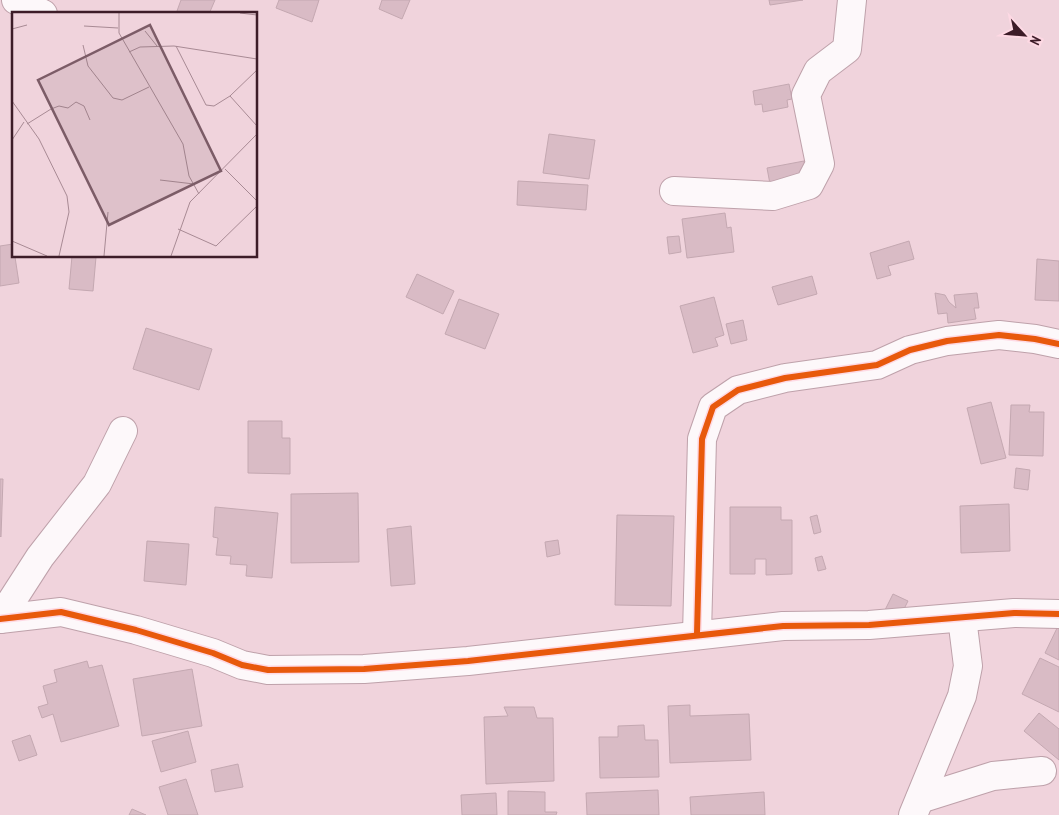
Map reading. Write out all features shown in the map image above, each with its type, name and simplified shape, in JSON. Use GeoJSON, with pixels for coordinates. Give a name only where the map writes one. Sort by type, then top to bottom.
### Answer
{"type":"FeatureCollection","features":[{"type":"Feature","properties":{"kind":"street"},"geometry":{"type":"LineString","coordinates":[[16,0],[39,12]]}},
{"type":"Feature","properties":{"kind":"street"},"geometry":{"type":"LineString","coordinates":[[674,191],[773,196],[809,185],[820,164],[806,95],[818,71],[847,49],[852,0]]}},
{"type":"Feature","properties":{"kind":"street"},"geometry":{"type":"LineString","coordinates":[[697,634],[702,439],[713,407],[738,390],[785,378],[876,366],[910,350],[947,341],[999,335],[1059,344]]}},
{"type":"Feature","properties":{"kind":"street"},"geometry":{"type":"LineString","coordinates":[[0,619],[40,557],[97,484],[123,431]]}},
{"type":"Feature","properties":{"kind":"street"},"geometry":{"type":"LineString","coordinates":[[0,619],[61,612],[136,630],[213,653],[242,664],[268,670],[364,669],[468,661],[697,634],[783,626],[869,625],[1014,613],[1059,614]]}},
{"type":"Feature","properties":{"kind":"street"},"geometry":{"type":"LineString","coordinates":[[916,807],[962,696],[968,666],[962,618]]}},
{"type":"Feature","properties":{"kind":"street"},"geometry":{"type":"LineString","coordinates":[[916,807],[993,776],[1042,771]]}},
{"type":"Feature","properties":{"kind":"building"},"geometry":{"type":"Polygon","coordinates":[[[181,0],[215,0],[210,12],[177,11],[181,0]]]}},
{"type":"Feature","properties":{"kind":"building"},"geometry":{"type":"Polygon","coordinates":[[[279,0],[319,0],[312,22],[276,8],[279,0]]]}},
{"type":"Feature","properties":{"kind":"building"},"geometry":{"type":"Polygon","coordinates":[[[382,0],[410,0],[402,19],[379,9],[382,0]]]}},
{"type":"Feature","properties":{"kind":"building"},"geometry":{"type":"Polygon","coordinates":[[[769,0],[803,0],[770,5],[769,0]]]}},
{"type":"Feature","properties":{"kind":"building"},"geometry":{"type":"Polygon","coordinates":[[[789,84],[792,99],[787,100],[788,107],[763,112],[762,104],[755,105],[753,91],[789,84]]]}},
{"type":"Feature","properties":{"kind":"building"},"geometry":{"type":"Polygon","coordinates":[[[549,134],[595,140],[589,179],[543,173],[549,134]]]}},
{"type":"Feature","properties":{"kind":"building"},"geometry":{"type":"Polygon","coordinates":[[[804,161],[807,177],[770,184],[767,168],[804,161]]]}},
{"type":"Feature","properties":{"kind":"building"},"geometry":{"type":"Polygon","coordinates":[[[518,181],[588,185],[586,210],[517,205],[518,181]]]}},
{"type":"Feature","properties":{"kind":"building"},"geometry":{"type":"Polygon","coordinates":[[[725,213],[727,228],[731,227],[734,252],[687,258],[682,219],[725,213]]]}},
{"type":"Feature","properties":{"kind":"building"},"geometry":{"type":"Polygon","coordinates":[[[679,236],[681,252],[669,254],[667,237],[679,236]]]}},
{"type":"Feature","properties":{"kind":"building"},"geometry":{"type":"Polygon","coordinates":[[[909,241],[914,259],[888,266],[891,275],[877,279],[870,253],[909,241]]]}},
{"type":"Feature","properties":{"kind":"building"},"geometry":{"type":"Polygon","coordinates":[[[12,244],[12,258],[15,258],[19,283],[0,286],[0,246],[12,244]]]}},
{"type":"Feature","properties":{"kind":"building"},"geometry":{"type":"Polygon","coordinates":[[[72,258],[96,258],[93,291],[69,289],[72,258]]]}},
{"type":"Feature","properties":{"kind":"building"},"geometry":{"type":"Polygon","coordinates":[[[1037,259],[1059,261],[1059,301],[1035,300],[1037,259]]]}},
{"type":"Feature","properties":{"kind":"building"},"geometry":{"type":"Polygon","coordinates":[[[417,274],[454,291],[443,314],[406,297],[417,274]]]}},
{"type":"Feature","properties":{"kind":"building"},"geometry":{"type":"Polygon","coordinates":[[[812,276],[817,294],[778,305],[772,287],[812,276]]]}},
{"type":"Feature","properties":{"kind":"building"},"geometry":{"type":"Polygon","coordinates":[[[935,293],[945,295],[956,308],[954,295],[977,293],[979,308],[974,308],[976,319],[948,323],[947,313],[938,314],[935,293]]]}},
{"type":"Feature","properties":{"kind":"building"},"geometry":{"type":"Polygon","coordinates":[[[714,297],[724,335],[715,338],[718,346],[693,353],[680,306],[714,297]]]}},
{"type":"Feature","properties":{"kind":"building"},"geometry":{"type":"Polygon","coordinates":[[[459,299],[499,314],[485,349],[445,334],[459,299]]]}},
{"type":"Feature","properties":{"kind":"building"},"geometry":{"type":"Polygon","coordinates":[[[743,320],[747,340],[731,344],[726,324],[743,320]]]}},
{"type":"Feature","properties":{"kind":"building"},"geometry":{"type":"Polygon","coordinates":[[[146,328],[212,349],[199,390],[133,369],[146,328]]]}},
{"type":"Feature","properties":{"kind":"building"},"geometry":{"type":"Polygon","coordinates":[[[991,402],[1006,458],[981,464],[967,408],[991,402]]]}},
{"type":"Feature","properties":{"kind":"building"},"geometry":{"type":"Polygon","coordinates":[[[1011,405],[1030,405],[1029,412],[1044,412],[1043,456],[1009,455],[1011,405]]]}},
{"type":"Feature","properties":{"kind":"building"},"geometry":{"type":"Polygon","coordinates":[[[248,421],[282,421],[282,438],[290,438],[290,474],[248,473],[248,421]]]}},
{"type":"Feature","properties":{"kind":"building"},"geometry":{"type":"Polygon","coordinates":[[[1016,468],[1030,470],[1028,490],[1014,488],[1016,468]]]}},
{"type":"Feature","properties":{"kind":"building"},"geometry":{"type":"Polygon","coordinates":[[[0,479],[3,479],[1,537],[0,536],[0,479]]]}},
{"type":"Feature","properties":{"kind":"building"},"geometry":{"type":"Polygon","coordinates":[[[358,493],[359,562],[291,563],[291,494],[358,493]]]}},
{"type":"Feature","properties":{"kind":"building"},"geometry":{"type":"Polygon","coordinates":[[[1009,504],[1010,551],[961,553],[960,506],[1009,504]]]}},
{"type":"Feature","properties":{"kind":"building"},"geometry":{"type":"Polygon","coordinates":[[[215,507],[278,513],[272,578],[246,576],[247,565],[230,564],[231,556],[216,555],[218,538],[213,537],[215,507]]]}},
{"type":"Feature","properties":{"kind":"building"},"geometry":{"type":"Polygon","coordinates":[[[730,507],[781,507],[781,520],[792,520],[792,574],[766,575],[766,559],[755,559],[755,574],[730,574],[730,507]]]}},
{"type":"Feature","properties":{"kind":"building"},"geometry":{"type":"Polygon","coordinates":[[[617,515],[674,516],[671,606],[615,605],[617,515]]]}},
{"type":"Feature","properties":{"kind":"building"},"geometry":{"type":"Polygon","coordinates":[[[817,515],[821,532],[814,534],[810,517],[817,515]]]}},
{"type":"Feature","properties":{"kind":"building"},"geometry":{"type":"Polygon","coordinates":[[[411,526],[415,584],[391,586],[387,529],[411,526]]]}},
{"type":"Feature","properties":{"kind":"building"},"geometry":{"type":"Polygon","coordinates":[[[558,540],[560,554],[547,557],[545,542],[558,540]]]}},
{"type":"Feature","properties":{"kind":"building"},"geometry":{"type":"Polygon","coordinates":[[[147,541],[189,544],[186,585],[144,581],[147,541]]]}},
{"type":"Feature","properties":{"kind":"building"},"geometry":{"type":"Polygon","coordinates":[[[822,556],[826,569],[818,571],[815,558],[822,556]]]}},
{"type":"Feature","properties":{"kind":"building"},"geometry":{"type":"Polygon","coordinates":[[[893,594],[908,601],[900,617],[885,610],[893,594]]]}},
{"type":"Feature","properties":{"kind":"building"},"geometry":{"type":"Polygon","coordinates":[[[1059,624],[1059,660],[1045,653],[1059,624]]]}},
{"type":"Feature","properties":{"kind":"building"},"geometry":{"type":"Polygon","coordinates":[[[1040,658],[1059,667],[1059,712],[1022,694],[1040,658]]]}},
{"type":"Feature","properties":{"kind":"building"},"geometry":{"type":"Polygon","coordinates":[[[87,661],[89,668],[102,665],[119,726],[61,742],[53,714],[42,718],[38,707],[48,704],[43,686],[57,682],[54,670],[87,661]]]}},
{"type":"Feature","properties":{"kind":"building"},"geometry":{"type":"Polygon","coordinates":[[[192,669],[202,726],[142,736],[133,679],[192,669]]]}},
{"type":"Feature","properties":{"kind":"building"},"geometry":{"type":"Polygon","coordinates":[[[690,705],[690,716],[749,714],[751,760],[670,763],[668,706],[690,705]]]}},
{"type":"Feature","properties":{"kind":"building"},"geometry":{"type":"Polygon","coordinates":[[[504,707],[534,707],[537,718],[553,718],[554,781],[486,784],[484,717],[508,716],[504,707]]]}},
{"type":"Feature","properties":{"kind":"building"},"geometry":{"type":"Polygon","coordinates":[[[1039,713],[1059,729],[1059,760],[1024,731],[1039,713]]]}},
{"type":"Feature","properties":{"kind":"building"},"geometry":{"type":"Polygon","coordinates":[[[644,725],[645,740],[658,740],[659,777],[600,778],[599,737],[618,737],[618,726],[644,725]]]}},
{"type":"Feature","properties":{"kind":"building"},"geometry":{"type":"Polygon","coordinates":[[[188,731],[196,762],[161,772],[152,741],[188,731]]]}},
{"type":"Feature","properties":{"kind":"building"},"geometry":{"type":"Polygon","coordinates":[[[30,735],[37,755],[19,761],[12,741],[30,735]]]}},
{"type":"Feature","properties":{"kind":"building"},"geometry":{"type":"Polygon","coordinates":[[[238,764],[243,787],[215,792],[211,770],[238,764]]]}},
{"type":"Feature","properties":{"kind":"building"},"geometry":{"type":"Polygon","coordinates":[[[186,779],[198,815],[168,815],[159,787],[186,779]]]}},
{"type":"Feature","properties":{"kind":"building"},"geometry":{"type":"Polygon","coordinates":[[[658,790],[659,815],[587,815],[586,793],[658,790]]]}},
{"type":"Feature","properties":{"kind":"building"},"geometry":{"type":"Polygon","coordinates":[[[508,791],[545,792],[545,812],[557,812],[556,815],[508,815],[508,791]]]}},
{"type":"Feature","properties":{"kind":"building"},"geometry":{"type":"Polygon","coordinates":[[[764,792],[765,815],[691,815],[690,797],[764,792]]]}},
{"type":"Feature","properties":{"kind":"building"},"geometry":{"type":"Polygon","coordinates":[[[496,793],[497,815],[462,815],[461,795],[496,793]]]}},
{"type":"Feature","properties":{"kind":"building"},"geometry":{"type":"Polygon","coordinates":[[[132,809],[146,815],[129,815],[132,809]]]}},
{"type":"Feature","properties":{"kind":"cycle path"},"geometry":{"type":"LineString","coordinates":[[697,634],[702,439],[713,407],[738,390],[785,378],[877,365],[910,350],[947,341],[999,335],[1059,344]]}},
{"type":"Feature","properties":{"kind":"cycle path"},"geometry":{"type":"LineString","coordinates":[[0,619],[61,612],[136,630],[213,653],[242,665],[268,670],[364,669],[468,661],[783,626],[869,625],[1014,613],[1059,614]]}}]}
